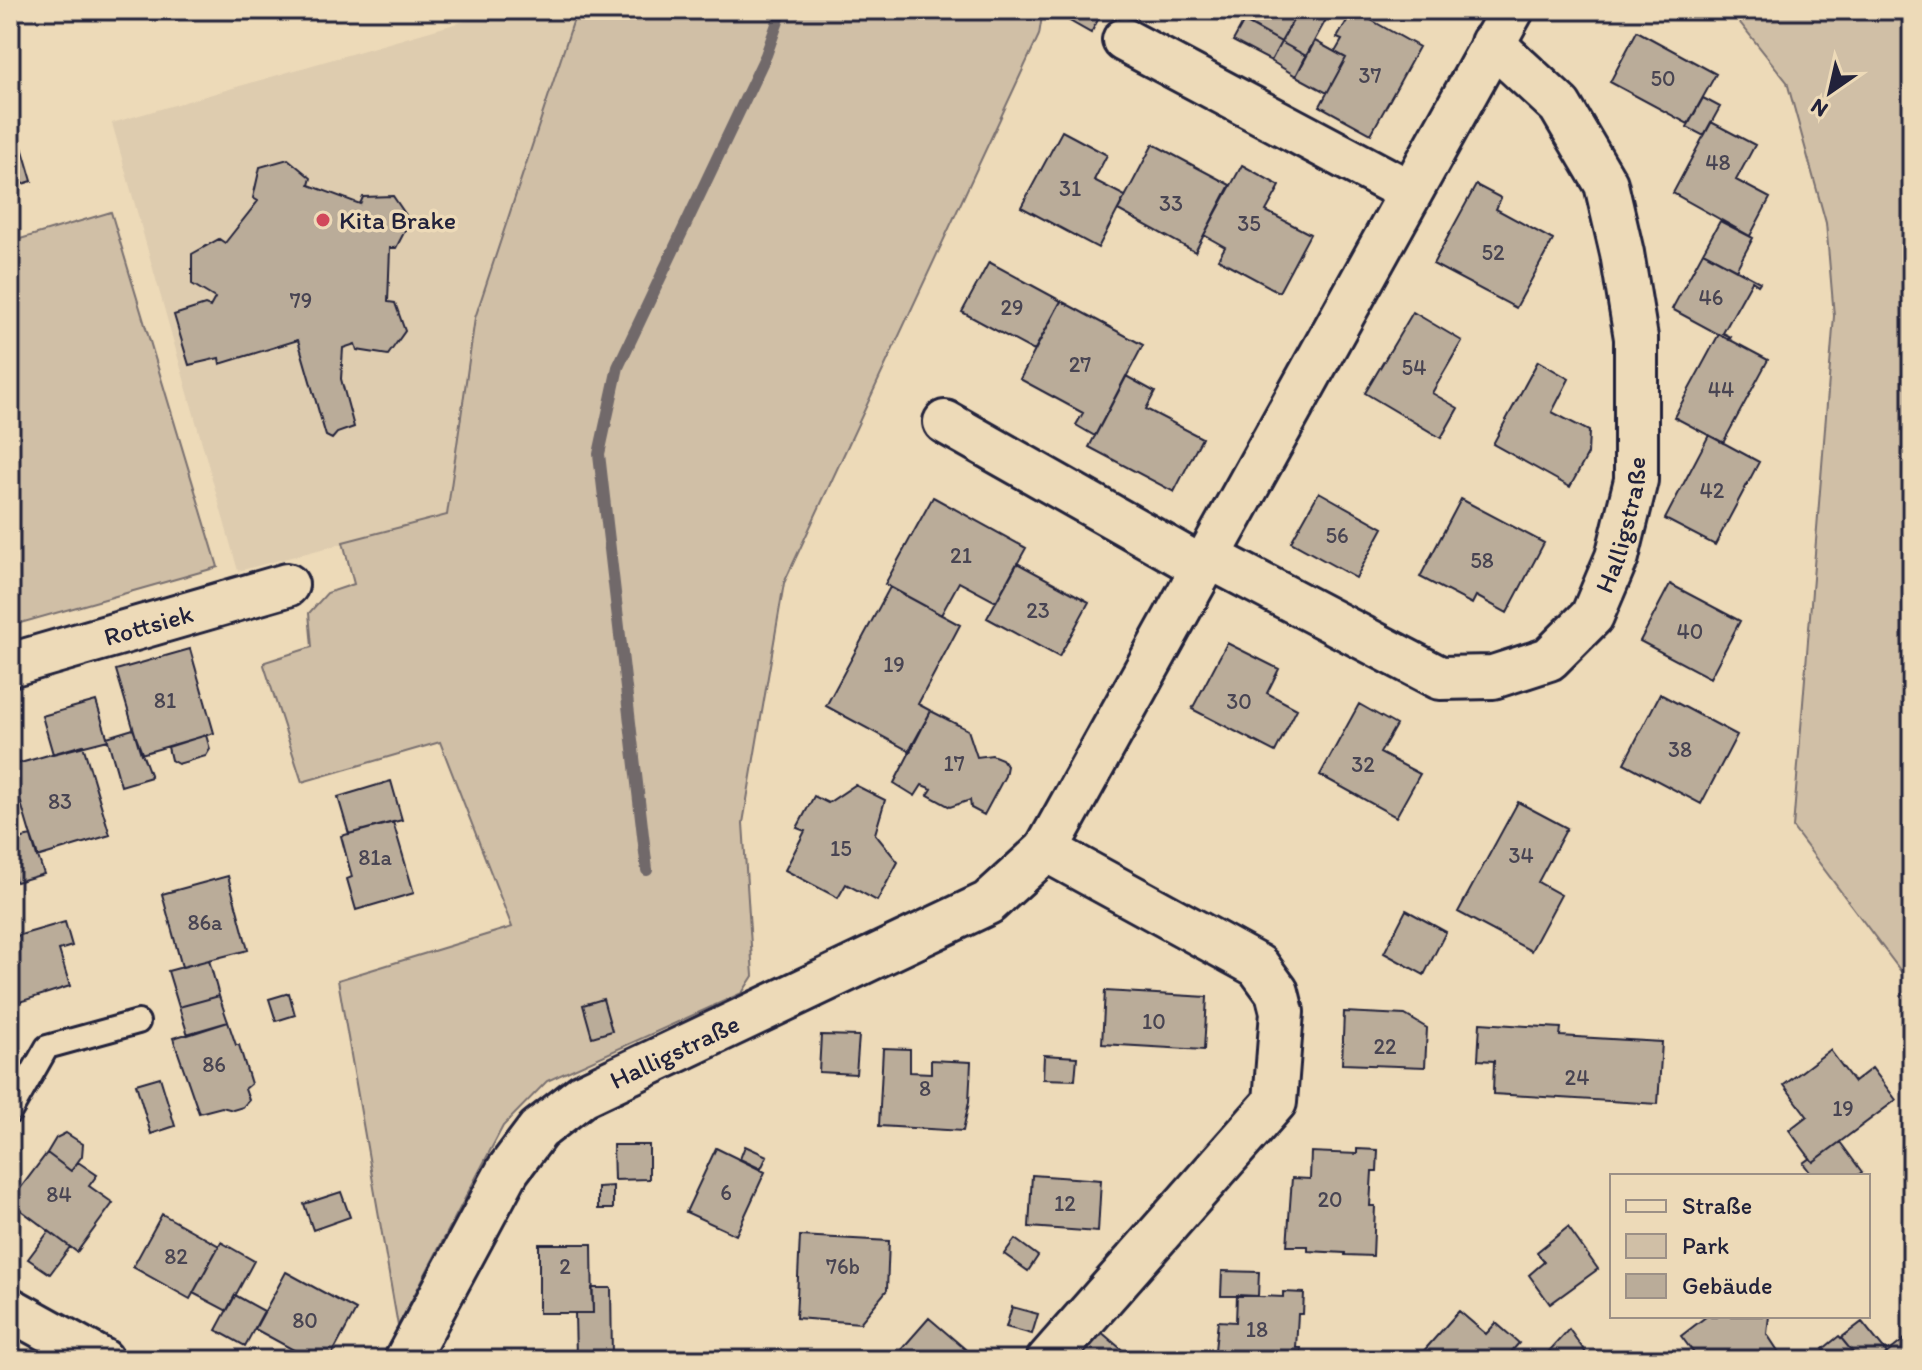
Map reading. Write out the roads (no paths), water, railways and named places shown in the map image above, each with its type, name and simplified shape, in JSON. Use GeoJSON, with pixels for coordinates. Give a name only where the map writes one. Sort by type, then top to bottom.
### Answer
{"type":"FeatureCollection","features":[{"type":"Feature","properties":{"kind":"street","name":"Halligstraße"},"geometry":{"type":"LineString","coordinates":[[406,1360],[508,1170],[538,1130],[583,1095],[988,903],[1046,850],[1206,562],[1410,192],[1502,27],[1560,106],[1606,184],[1622,253],[1636,338],[1636,480],[1617,557],[1592,616],[1549,659],[1493,677],[1440,678],[1206,562],[945,422]]}},
{"type":"Feature","properties":{"kind":"street"},"geometry":{"type":"LineString","coordinates":[[1124,40],[1410,192]]}},
{"type":"Feature","properties":{"kind":"street","name":"Rottsiek"},"geometry":{"type":"LineString","coordinates":[[10,665],[287,585]]}},
{"type":"Feature","properties":{"kind":"street"},"geometry":{"type":"LineString","coordinates":[[1046,850],[1258,966],[1277,992],[1282,1012],[1275,1102],[1048,1360]]}},
{"type":"Feature","properties":{"kind":"street"},"geometry":{"type":"LineString","coordinates":[[10,1309],[102,1360]]}},
{"type":"Feature","properties":{"kind":"lane"},"geometry":{"type":"LineString","coordinates":[[10,1112],[47,1047],[138,1022]]}},
{"type":"Feature","properties":{"kind":"waterway"},"geometry":{"type":"LineString","coordinates":[[647,870],[599,454],[618,367],[766,55],[782,10]]}},
{"type":"Feature","properties":{"kind":"place","name":"Kita Brake"},"geometry":{"type":"Point","coordinates":[323,220]}}]}
